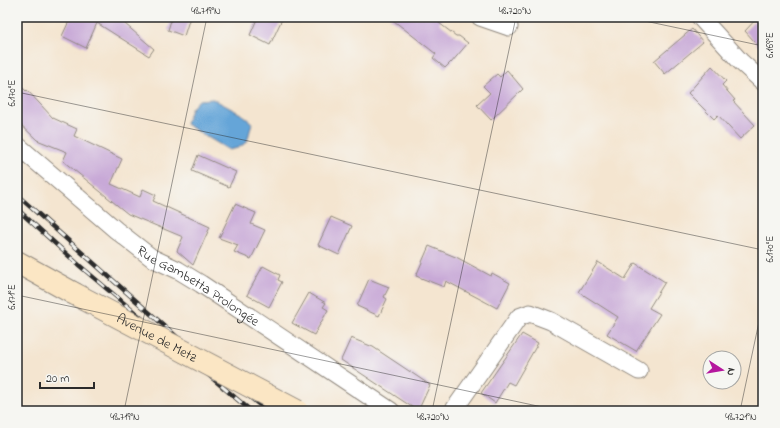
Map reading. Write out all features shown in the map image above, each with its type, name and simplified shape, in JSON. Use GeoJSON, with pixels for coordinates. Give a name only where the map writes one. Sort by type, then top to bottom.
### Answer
{"type":"FeatureCollection","features":[{"type":"Feature","properties":{"kind":"main road","name":"Avenue de Metz"},"geometry":{"type":"LineString","coordinates":[[17,262],[297,411]]}},
{"type":"Feature","properties":{"kind":"street"},"geometry":{"type":"LineString","coordinates":[[480,17],[509,27]]}},
{"type":"Feature","properties":{"kind":"street"},"geometry":{"type":"LineString","coordinates":[[700,17],[740,61],[763,82]]}},
{"type":"Feature","properties":{"kind":"street","name":"Rue Gambetta Prolongée"},"geometry":{"type":"LineString","coordinates":[[17,145],[116,230],[152,258],[166,266],[178,270],[201,284],[392,411]]}},
{"type":"Feature","properties":{"kind":"street"},"geometry":{"type":"LineString","coordinates":[[453,411],[519,317],[530,313],[551,321],[639,372]]}},
{"type":"Feature","properties":{"kind":"water"},"geometry":{"type":"Polygon","coordinates":[[[213,99],[241,114],[252,123],[247,142],[238,148],[229,150],[186,124],[191,109],[199,100],[213,99]]]}},
{"type":"Feature","properties":{"kind":"building"},"geometry":{"type":"Polygon","coordinates":[[[71,17],[117,17],[154,49],[149,56],[97,23],[86,48],[62,36],[71,17]]]}},
{"type":"Feature","properties":{"kind":"building"},"geometry":{"type":"Polygon","coordinates":[[[172,17],[190,17],[184,36],[168,30],[172,17]]]}},
{"type":"Feature","properties":{"kind":"building"},"geometry":{"type":"Polygon","coordinates":[[[258,17],[283,17],[270,45],[250,35],[258,17]]]}},
{"type":"Feature","properties":{"kind":"building"},"geometry":{"type":"Polygon","coordinates":[[[389,17],[443,17],[439,23],[468,43],[445,68],[433,58],[436,54],[389,17]]]}},
{"type":"Feature","properties":{"kind":"building"},"geometry":{"type":"Polygon","coordinates":[[[758,17],[763,17],[763,51],[745,31],[758,17]]]}},
{"type":"Feature","properties":{"kind":"building"},"geometry":{"type":"Polygon","coordinates":[[[692,29],[703,42],[665,74],[654,61],[692,29]]]}},
{"type":"Feature","properties":{"kind":"building"},"geometry":{"type":"Polygon","coordinates":[[[712,66],[726,81],[722,85],[735,100],[733,101],[755,125],[740,139],[718,115],[714,119],[688,93],[712,66]]]}},
{"type":"Feature","properties":{"kind":"building"},"geometry":{"type":"Polygon","coordinates":[[[507,70],[523,89],[491,120],[477,105],[490,93],[483,86],[497,74],[500,77],[507,70]]]}},
{"type":"Feature","properties":{"kind":"building"},"geometry":{"type":"Polygon","coordinates":[[[17,82],[26,91],[27,90],[53,118],[77,129],[74,136],[122,159],[111,184],[140,197],[143,189],[156,195],[153,201],[210,227],[193,265],[177,251],[183,237],[128,214],[63,161],[67,152],[37,140],[17,121],[17,82]]]}},
{"type":"Feature","properties":{"kind":"building"},"geometry":{"type":"Polygon","coordinates":[[[198,155],[236,172],[229,187],[192,171],[198,155]]]}},
{"type":"Feature","properties":{"kind":"building"},"geometry":{"type":"Polygon","coordinates":[[[235,204],[256,213],[251,224],[265,230],[251,259],[234,252],[238,245],[219,238],[235,204]]]}},
{"type":"Feature","properties":{"kind":"building"},"geometry":{"type":"Polygon","coordinates":[[[331,217],[352,226],[339,255],[318,245],[331,217]]]}},
{"type":"Feature","properties":{"kind":"building"},"geometry":{"type":"Polygon","coordinates":[[[429,246],[458,258],[491,276],[492,273],[510,283],[497,308],[446,281],[444,287],[416,276],[429,246]]]}},
{"type":"Feature","properties":{"kind":"building"},"geometry":{"type":"Polygon","coordinates":[[[598,262],[625,279],[635,263],[665,282],[649,308],[660,314],[636,351],[607,334],[618,317],[579,292],[598,262]]]}},
{"type":"Feature","properties":{"kind":"building"},"geometry":{"type":"Polygon","coordinates":[[[263,266],[280,275],[278,280],[282,282],[269,307],[247,295],[263,266]]]}},
{"type":"Feature","properties":{"kind":"building"},"geometry":{"type":"Polygon","coordinates":[[[369,279],[389,287],[384,297],[387,299],[379,316],[357,306],[369,279]]]}},
{"type":"Feature","properties":{"kind":"building"},"geometry":{"type":"Polygon","coordinates":[[[309,293],[326,303],[323,307],[328,310],[314,335],[292,323],[309,293]]]}},
{"type":"Feature","properties":{"kind":"building"},"geometry":{"type":"Polygon","coordinates":[[[522,334],[538,343],[514,385],[508,382],[495,403],[481,393],[522,334]]]}},
{"type":"Feature","properties":{"kind":"building"},"geometry":{"type":"Polygon","coordinates":[[[351,338],[373,347],[430,385],[418,411],[341,360],[351,338]]]}},
{"type":"Feature","properties":{"kind":"railway"},"geometry":{"type":"LineString","coordinates":[[17,195],[187,346],[267,411]]}},
{"type":"Feature","properties":{"kind":"railway"},"geometry":{"type":"LineString","coordinates":[[17,209],[80,266],[251,411]]}}]}
